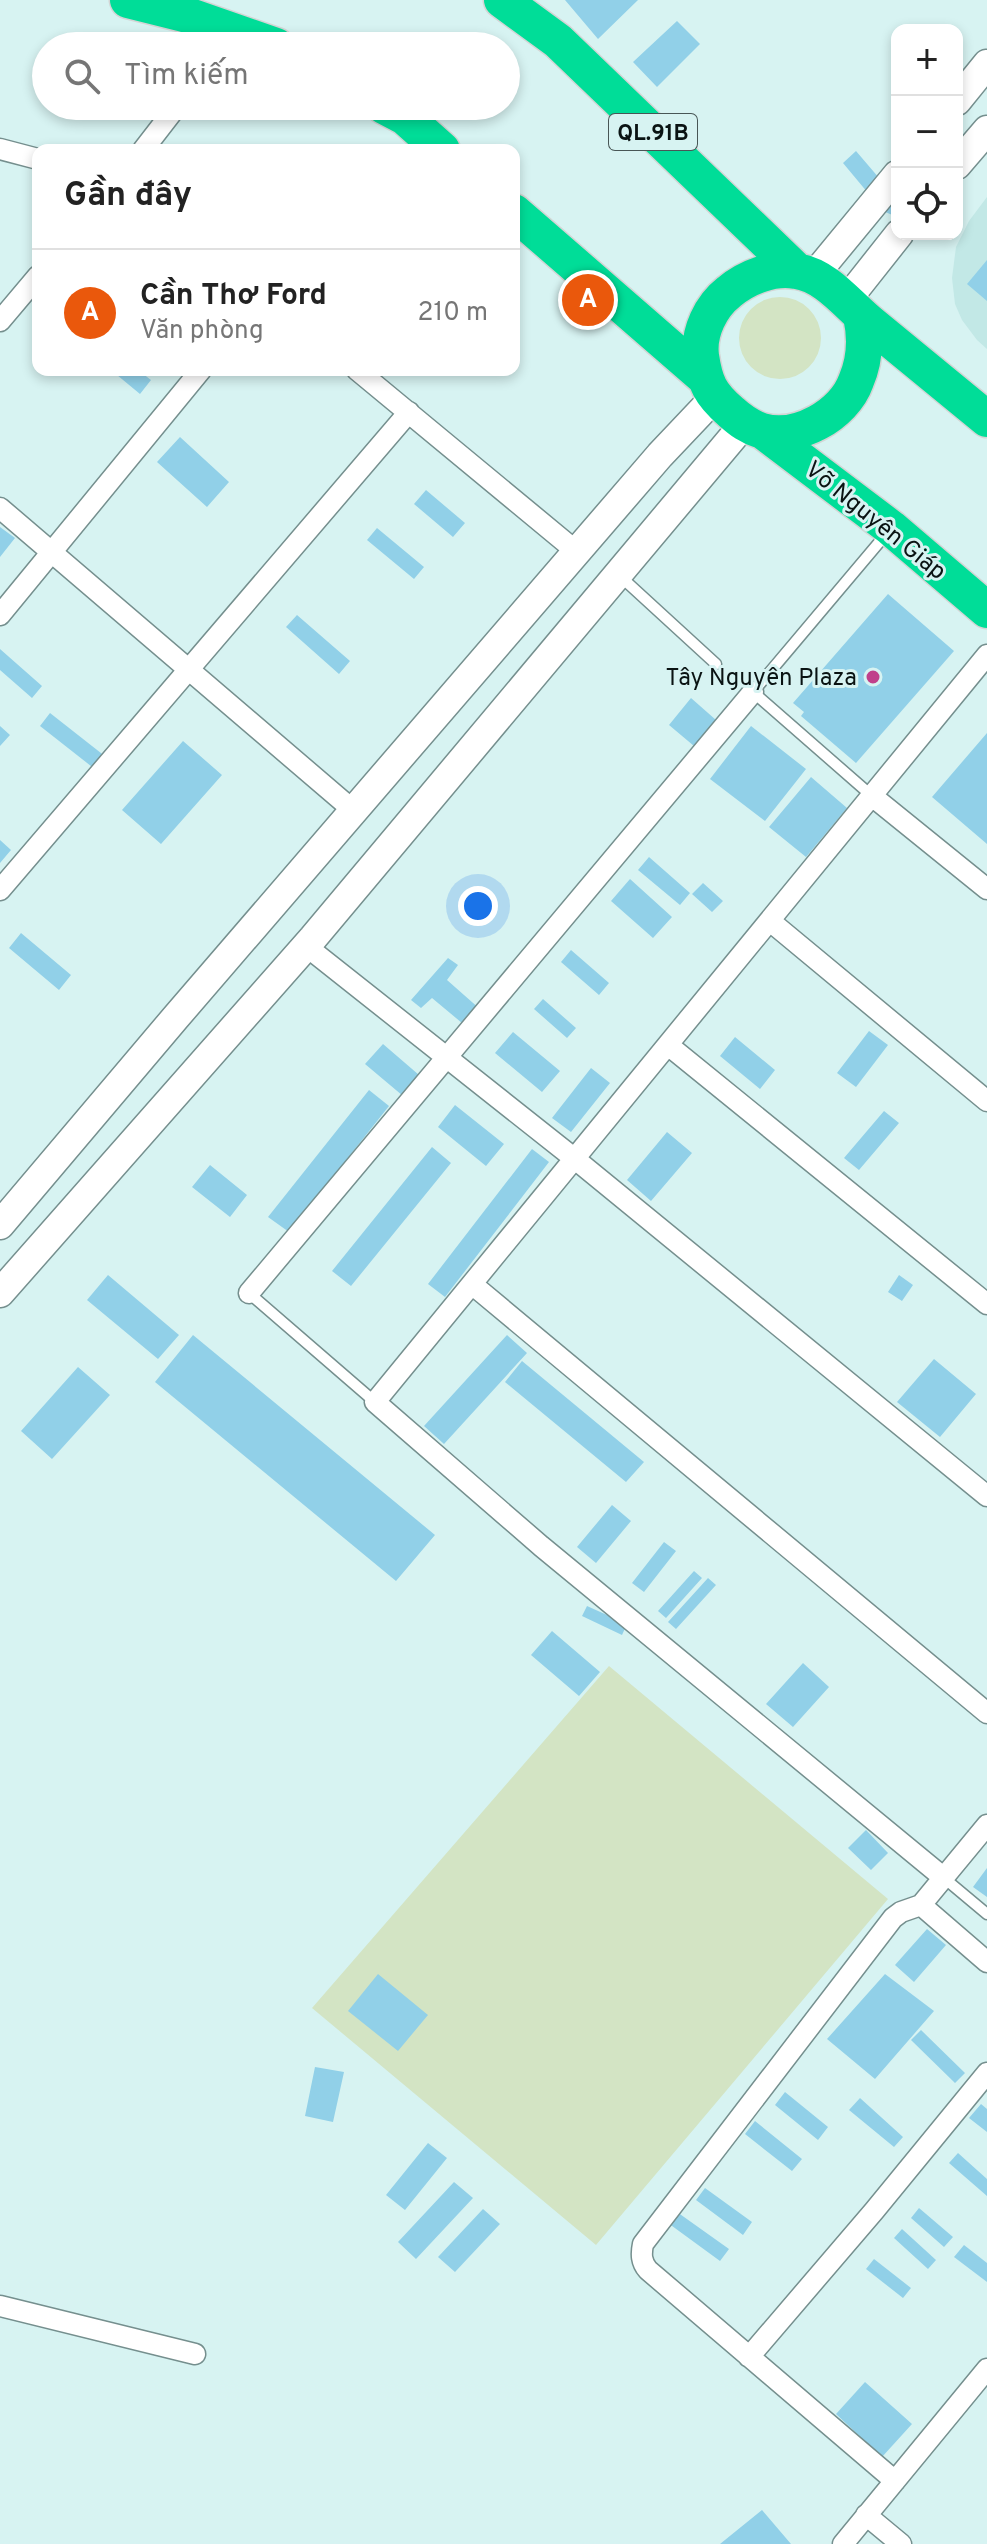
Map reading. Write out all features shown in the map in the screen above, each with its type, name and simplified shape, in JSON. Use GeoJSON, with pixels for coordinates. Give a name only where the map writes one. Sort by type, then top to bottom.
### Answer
{"type":"FeatureCollection","features":[{"type":"Feature","properties":{"kind":"highway"},"geometry":{"type":"LineString","coordinates":[[128,0],[184,14],[217,32]]}},
{"type":"Feature","properties":{"kind":"highway","name":"QL.91B"},"geometry":{"type":"LineString","coordinates":[[502,0],[558,41],[805,274],[854,308],[987,419]]}},
{"type":"Feature","properties":{"kind":"highway"},"geometry":{"type":"LineString","coordinates":[[408,120],[435,144]]}},
{"type":"Feature","properties":{"kind":"highway"},"geometry":{"type":"LineString","coordinates":[[520,217],[754,428],[794,431],[820,422],[842,404],[856,383],[866,336],[854,308]]}},
{"type":"Feature","properties":{"kind":"highway"},"geometry":{"type":"LineString","coordinates":[[709,387],[700,350],[706,322],[720,299],[740,282],[763,273],[805,274]]}},
{"type":"Feature","properties":{"kind":"highway","name":"Võ Nguyên Giáp"},"geometry":{"type":"LineString","coordinates":[[754,428],[891,528],[987,610]]}},
{"type":"Feature","properties":{"kind":"street"},"geometry":{"type":"LineString","coordinates":[[961,96],[987,64]]}},
{"type":"Feature","properties":{"kind":"street"},"geometry":{"type":"LineString","coordinates":[[148,144],[166,120]]}},
{"type":"Feature","properties":{"kind":"street"},"geometry":{"type":"LineString","coordinates":[[963,158],[987,130]]}},
{"type":"Feature","properties":{"kind":"street"},"geometry":{"type":"LineString","coordinates":[[0,149],[32,157]]}},
{"type":"Feature","properties":{"kind":"street"},"geometry":{"type":"LineString","coordinates":[[805,274],[891,181]]}},
{"type":"Feature","properties":{"kind":"street"},"geometry":{"type":"LineString","coordinates":[[854,308],[895,240]]}},
{"type":"Feature","properties":{"kind":"street"},"geometry":{"type":"LineString","coordinates":[[0,321],[32,283]]}},
{"type":"Feature","properties":{"kind":"street"},"geometry":{"type":"LineString","coordinates":[[0,615],[196,376]]}},
{"type":"Feature","properties":{"kind":"street"},"geometry":{"type":"LineString","coordinates":[[364,376],[577,552]]}},
{"type":"Feature","properties":{"kind":"street"},"geometry":{"type":"LineString","coordinates":[[0,1225],[660,455],[709,387]]}},
{"type":"Feature","properties":{"kind":"street"},"geometry":{"type":"LineString","coordinates":[[0,890],[409,412]]}},
{"type":"Feature","properties":{"kind":"street"},"geometry":{"type":"LineString","coordinates":[[0,1293],[306,946],[618,574],[754,428]]}},
{"type":"Feature","properties":{"kind":"street"},"geometry":{"type":"LineString","coordinates":[[0,508],[354,811]]}},
{"type":"Feature","properties":{"kind":"street"},"geometry":{"type":"LineString","coordinates":[[944,1878],[541,1546],[375,1402],[987,655]]}},
{"type":"Feature","properties":{"kind":"street"},"geometry":{"type":"LineString","coordinates":[[249,1293],[753,692]]}},
{"type":"Feature","properties":{"kind":"street"},"geometry":{"type":"LineString","coordinates":[[872,796],[987,889]]}},
{"type":"Feature","properties":{"kind":"street"},"geometry":{"type":"LineString","coordinates":[[770,921],[987,1101]]}},
{"type":"Feature","properties":{"kind":"street"},"geometry":{"type":"LineString","coordinates":[[306,946],[575,1159],[987,1496]]}},
{"type":"Feature","properties":{"kind":"street"},"geometry":{"type":"LineString","coordinates":[[668,1045],[987,1304]]}},
{"type":"Feature","properties":{"kind":"street"},"geometry":{"type":"LineString","coordinates":[[473,1285],[987,1713]]}},
{"type":"Feature","properties":{"kind":"street"},"geometry":{"type":"LineString","coordinates":[[895,2481],[648,2270],[641,2255],[643,2244],[893,1918],[921,1905],[987,1825]]}},
{"type":"Feature","properties":{"kind":"street"},"geometry":{"type":"LineString","coordinates":[[921,1905],[987,1962]]}},
{"type":"Feature","properties":{"kind":"street"},"geometry":{"type":"LineString","coordinates":[[749,2357],[987,2073]]}},
{"type":"Feature","properties":{"kind":"street"},"geometry":{"type":"LineString","coordinates":[[0,2306],[195,2354]]}},
{"type":"Feature","properties":{"kind":"street"},"geometry":{"type":"LineString","coordinates":[[843,2544],[987,2369]]}},
{"type":"Feature","properties":{"kind":"street"},"geometry":{"type":"LineString","coordinates":[[866,2515],[901,2544]]}},
{"type":"Feature","properties":{"kind":"lane"},"geometry":{"type":"LineString","coordinates":[[872,796],[753,692],[891,528]]}},
{"type":"Feature","properties":{"kind":"lane"},"geometry":{"type":"LineString","coordinates":[[618,574],[716,664]]}},
{"type":"Feature","properties":{"kind":"lane"},"geometry":{"type":"LineString","coordinates":[[249,1293],[375,1402]]}},
{"type":"Feature","properties":{"kind":"lane"},"geometry":{"type":"LineString","coordinates":[[944,1878],[987,1914]]}},
{"type":"Feature","properties":{"kind":"shaded area"},"geometry":{"type":"Polygon","coordinates":[[[987,197],[987,349],[962,320],[955,304],[952,278],[956,247],[960,240],[963,240],[969,221],[987,197]]]}},
{"type":"Feature","properties":{"kind":"green space"},"geometry":{"type":"Polygon","coordinates":[[[780,297],[796,300],[809,309],[818,322],[821,338],[818,354],[809,367],[796,376],[780,379],[764,376],[751,367],[742,354],[739,338],[742,322],[751,309],[764,300],[780,297]]]}},
{"type":"Feature","properties":{"kind":"green space"},"geometry":{"type":"Polygon","coordinates":[[[609,1666],[888,1899],[596,2245],[312,2008],[609,1666]]]}},
{"type":"Feature","properties":{"kind":"building"},"geometry":{"type":"Polygon","coordinates":[[[565,0],[638,0],[598,39],[565,0]]]}},
{"type":"Feature","properties":{"kind":"building"},"geometry":{"type":"Polygon","coordinates":[[[677,21],[700,44],[657,87],[633,62],[677,21]]]}},
{"type":"Feature","properties":{"kind":"building"},"geometry":{"type":"Polygon","coordinates":[[[856,151],[891,192],[891,214],[883,211],[843,163],[856,151]]]}},
{"type":"Feature","properties":{"kind":"building"},"geometry":{"type":"Polygon","coordinates":[[[987,260],[987,301],[967,284],[987,260]]]}},
{"type":"Feature","properties":{"kind":"building"},"geometry":{"type":"Polygon","coordinates":[[[118,376],[146,376],[151,380],[140,394],[118,376]]]}},
{"type":"Feature","properties":{"kind":"building"},"geometry":{"type":"Polygon","coordinates":[[[180,437],[229,482],[207,507],[157,462],[180,437]]]}},
{"type":"Feature","properties":{"kind":"building"},"geometry":{"type":"Polygon","coordinates":[[[426,490],[465,523],[453,537],[414,504],[426,490]]]}},
{"type":"Feature","properties":{"kind":"building"},"geometry":{"type":"Polygon","coordinates":[[[0,527],[15,538],[0,557],[0,527]]]}},
{"type":"Feature","properties":{"kind":"building"},"geometry":{"type":"Polygon","coordinates":[[[377,528],[424,567],[414,579],[367,540],[377,528]]]}},
{"type":"Feature","properties":{"kind":"building","name":"Tây Nguyên Plaza"},"geometry":{"type":"Polygon","coordinates":[[[888,594],[954,651],[856,763],[801,716],[804,712],[793,703],[888,594]]]}},
{"type":"Feature","properties":{"kind":"building"},"geometry":{"type":"Polygon","coordinates":[[[297,615],[350,661],[339,674],[286,627],[297,615]]]}},
{"type":"Feature","properties":{"kind":"building"},"geometry":{"type":"Polygon","coordinates":[[[0,649],[42,686],[32,698],[0,670],[0,649]]]}},
{"type":"Feature","properties":{"kind":"building"},"geometry":{"type":"Polygon","coordinates":[[[691,698],[716,720],[694,746],[669,725],[691,698]]]}},
{"type":"Feature","properties":{"kind":"building"},"geometry":{"type":"Polygon","coordinates":[[[50,713],[106,757],[96,770],[40,726],[50,713]]]}},
{"type":"Feature","properties":{"kind":"building"},"geometry":{"type":"Polygon","coordinates":[[[0,726],[10,735],[0,746],[0,726]]]}},
{"type":"Feature","properties":{"kind":"building"},"geometry":{"type":"Polygon","coordinates":[[[751,726],[806,769],[765,821],[710,779],[751,726]]]}},
{"type":"Feature","properties":{"kind":"building"},"geometry":{"type":"Polygon","coordinates":[[[987,733],[987,844],[932,797],[987,733]]]}},
{"type":"Feature","properties":{"kind":"building"},"geometry":{"type":"Polygon","coordinates":[[[183,741],[222,775],[161,844],[122,810],[183,741]]]}},
{"type":"Feature","properties":{"kind":"building"},"geometry":{"type":"Polygon","coordinates":[[[811,777],[847,808],[806,857],[769,827],[811,777]]]}},
{"type":"Feature","properties":{"kind":"building"},"geometry":{"type":"Polygon","coordinates":[[[0,840],[11,850],[0,863],[0,840]]]}},
{"type":"Feature","properties":{"kind":"building"},"geometry":{"type":"Polygon","coordinates":[[[649,857],[690,893],[680,905],[638,870],[649,857]]]}},
{"type":"Feature","properties":{"kind":"building"},"geometry":{"type":"Polygon","coordinates":[[[630,879],[672,917],[653,938],[611,901],[630,879]]]}},
{"type":"Feature","properties":{"kind":"building"},"geometry":{"type":"Polygon","coordinates":[[[703,883],[723,901],[712,912],[692,894],[703,883]]]}},
{"type":"Feature","properties":{"kind":"building"},"geometry":{"type":"Polygon","coordinates":[[[21,933],[71,975],[59,990],[9,948],[21,933]]]}},
{"type":"Feature","properties":{"kind":"building"},"geometry":{"type":"Polygon","coordinates":[[[571,950],[609,983],[599,995],[561,962],[571,950]]]}},
{"type":"Feature","properties":{"kind":"building"},"geometry":{"type":"Polygon","coordinates":[[[448,958],[458,965],[447,980],[481,1010],[468,1028],[432,998],[421,1008],[411,1000],[448,958]]]}},
{"type":"Feature","properties":{"kind":"building"},"geometry":{"type":"Polygon","coordinates":[[[543,999],[576,1028],[567,1038],[534,1009],[543,999]]]}},
{"type":"Feature","properties":{"kind":"building"},"geometry":{"type":"Polygon","coordinates":[[[869,1031],[888,1045],[856,1087],[837,1073],[869,1031]]]}},
{"type":"Feature","properties":{"kind":"building"},"geometry":{"type":"Polygon","coordinates":[[[513,1032],[560,1071],[542,1092],[495,1053],[513,1032]]]}},
{"type":"Feature","properties":{"kind":"building"},"geometry":{"type":"Polygon","coordinates":[[[735,1037],[775,1070],[760,1089],[720,1056],[735,1037]]]}},
{"type":"Feature","properties":{"kind":"building"},"geometry":{"type":"Polygon","coordinates":[[[383,1044],[426,1081],[409,1101],[365,1064],[383,1044]]]}},
{"type":"Feature","properties":{"kind":"building"},"geometry":{"type":"Polygon","coordinates":[[[591,1068],[610,1083],[571,1132],[552,1118],[591,1068]]]}},
{"type":"Feature","properties":{"kind":"building"},"geometry":{"type":"Polygon","coordinates":[[[369,1090],[389,1106],[289,1232],[268,1217],[369,1090]]]}},
{"type":"Feature","properties":{"kind":"building"},"geometry":{"type":"Polygon","coordinates":[[[455,1105],[504,1144],[486,1166],[438,1127],[455,1105]]]}},
{"type":"Feature","properties":{"kind":"building"},"geometry":{"type":"Polygon","coordinates":[[[884,1111],[899,1123],[859,1170],[844,1158],[884,1111]]]}},
{"type":"Feature","properties":{"kind":"building"},"geometry":{"type":"Polygon","coordinates":[[[667,1132],[692,1153],[651,1201],[627,1180],[667,1132]]]}},
{"type":"Feature","properties":{"kind":"building"},"geometry":{"type":"Polygon","coordinates":[[[432,1147],[451,1163],[351,1286],[332,1271],[432,1147]]]}},
{"type":"Feature","properties":{"kind":"building"},"geometry":{"type":"Polygon","coordinates":[[[532,1149],[549,1162],[445,1297],[428,1284],[532,1149]]]}},
{"type":"Feature","properties":{"kind":"building"},"geometry":{"type":"Polygon","coordinates":[[[210,1165],[247,1195],[230,1217],[192,1187],[210,1165]]]}},
{"type":"Feature","properties":{"kind":"building"},"geometry":{"type":"Polygon","coordinates":[[[108,1275],[179,1335],[158,1359],[87,1300],[108,1275]]]}},
{"type":"Feature","properties":{"kind":"building"},"geometry":{"type":"Polygon","coordinates":[[[899,1275],[913,1285],[902,1301],[888,1292],[899,1275]]]}},
{"type":"Feature","properties":{"kind":"building"},"geometry":{"type":"Polygon","coordinates":[[[193,1335],[435,1535],[396,1581],[155,1382],[193,1335]]]}},
{"type":"Feature","properties":{"kind":"building"},"geometry":{"type":"Polygon","coordinates":[[[507,1335],[527,1353],[444,1444],[424,1426],[507,1335]]]}},
{"type":"Feature","properties":{"kind":"building"},"geometry":{"type":"Polygon","coordinates":[[[934,1359],[976,1394],[940,1437],[897,1402],[934,1359]]]}},
{"type":"Feature","properties":{"kind":"building"},"geometry":{"type":"Polygon","coordinates":[[[522,1361],[644,1462],[626,1482],[505,1382],[522,1361]]]}},
{"type":"Feature","properties":{"kind":"building"},"geometry":{"type":"Polygon","coordinates":[[[78,1367],[110,1395],[52,1459],[21,1431],[78,1367]]]}},
{"type":"Feature","properties":{"kind":"building"},"geometry":{"type":"Polygon","coordinates":[[[612,1505],[631,1521],[596,1563],[577,1547],[612,1505]]]}},
{"type":"Feature","properties":{"kind":"building"},"geometry":{"type":"Polygon","coordinates":[[[664,1542],[676,1551],[644,1592],[632,1583],[664,1542]]]}},
{"type":"Feature","properties":{"kind":"building"},"geometry":{"type":"Polygon","coordinates":[[[694,1571],[702,1578],[666,1618],[658,1611],[694,1571]]]}},
{"type":"Feature","properties":{"kind":"building"},"geometry":{"type":"Polygon","coordinates":[[[708,1578],[716,1585],[676,1629],[668,1622],[708,1578]]]}},
{"type":"Feature","properties":{"kind":"building"},"geometry":{"type":"Polygon","coordinates":[[[587,1606],[627,1624],[622,1635],[582,1616],[587,1606]]]}},
{"type":"Feature","properties":{"kind":"building"},"geometry":{"type":"Polygon","coordinates":[[[552,1631],[600,1672],[579,1696],[531,1655],[552,1631]]]}},
{"type":"Feature","properties":{"kind":"building"},"geometry":{"type":"Polygon","coordinates":[[[803,1663],[829,1687],[793,1727],[766,1704],[803,1663]]]}},
{"type":"Feature","properties":{"kind":"building"},"geometry":{"type":"Polygon","coordinates":[[[866,1830],[888,1853],[871,1870],[848,1848],[866,1830]]]}},
{"type":"Feature","properties":{"kind":"building"},"geometry":{"type":"Polygon","coordinates":[[[987,1868],[987,1897],[973,1887],[987,1868]]]}},
{"type":"Feature","properties":{"kind":"building"},"geometry":{"type":"Polygon","coordinates":[[[927,1929],[946,1945],[914,1982],[895,1965],[927,1929]]]}},
{"type":"Feature","properties":{"kind":"building"},"geometry":{"type":"Polygon","coordinates":[[[378,1974],[428,2015],[398,2051],[348,2011],[378,1974]]]}},
{"type":"Feature","properties":{"kind":"building"},"geometry":{"type":"Polygon","coordinates":[[[885,1974],[934,2011],[875,2079],[827,2039],[885,1974]]]}},
{"type":"Feature","properties":{"kind":"building"},"geometry":{"type":"Polygon","coordinates":[[[921,2030],[965,2073],[955,2083],[911,2040],[921,2030]]]}},
{"type":"Feature","properties":{"kind":"building"},"geometry":{"type":"Polygon","coordinates":[[[315,2067],[344,2072],[333,2122],[305,2116],[315,2067]]]}},
{"type":"Feature","properties":{"kind":"building"},"geometry":{"type":"Polygon","coordinates":[[[785,2092],[828,2127],[818,2140],[775,2105],[785,2092]]]}},
{"type":"Feature","properties":{"kind":"building"},"geometry":{"type":"Polygon","coordinates":[[[860,2098],[903,2137],[894,2147],[849,2110],[860,2098]]]}},
{"type":"Feature","properties":{"kind":"building"},"geometry":{"type":"Polygon","coordinates":[[[981,2104],[987,2109],[987,2132],[969,2118],[981,2104]]]}},
{"type":"Feature","properties":{"kind":"building"},"geometry":{"type":"Polygon","coordinates":[[[755,2121],[802,2159],[792,2171],[745,2134],[755,2121]]]}},
{"type":"Feature","properties":{"kind":"building"},"geometry":{"type":"Polygon","coordinates":[[[428,2143],[447,2158],[405,2210],[386,2195],[428,2143]]]}},
{"type":"Feature","properties":{"kind":"building"},"geometry":{"type":"Polygon","coordinates":[[[958,2153],[987,2179],[987,2196],[949,2163],[958,2153]]]}},
{"type":"Feature","properties":{"kind":"building"},"geometry":{"type":"Polygon","coordinates":[[[454,2182],[473,2198],[416,2259],[398,2242],[454,2182]]]}},
{"type":"Feature","properties":{"kind":"building"},"geometry":{"type":"Polygon","coordinates":[[[705,2188],[752,2222],[743,2235],[696,2200],[705,2188]]]}},
{"type":"Feature","properties":{"kind":"building"},"geometry":{"type":"Polygon","coordinates":[[[919,2208],[953,2237],[944,2247],[911,2218],[919,2208]]]}},
{"type":"Feature","properties":{"kind":"building"},"geometry":{"type":"Polygon","coordinates":[[[483,2209],[500,2224],[455,2272],[438,2257],[483,2209]]]}},
{"type":"Feature","properties":{"kind":"building"},"geometry":{"type":"Polygon","coordinates":[[[677,2212],[729,2249],[720,2261],[668,2223],[677,2212]]]}},
{"type":"Feature","properties":{"kind":"building"},"geometry":{"type":"Polygon","coordinates":[[[902,2229],[936,2260],[928,2269],[894,2238],[902,2229]]]}},
{"type":"Feature","properties":{"kind":"building"},"geometry":{"type":"Polygon","coordinates":[[[964,2245],[987,2263],[987,2282],[954,2257],[964,2245]]]}},
{"type":"Feature","properties":{"kind":"building"},"geometry":{"type":"Polygon","coordinates":[[[874,2259],[911,2288],[903,2298],[866,2269],[874,2259]]]}},
{"type":"Feature","properties":{"kind":"building"},"geometry":{"type":"Polygon","coordinates":[[[865,2382],[912,2424],[882,2457],[836,2414],[865,2382]]]}},
{"type":"Feature","properties":{"kind":"building"},"geometry":{"type":"Polygon","coordinates":[[[762,2510],[791,2544],[720,2544],[762,2510]]]}},
{"type":"Feature","properties":{"kind":"place","name":"Cần Thơ Ford"},"geometry":{"type":"Point","coordinates":[588,300]}},
{"type":"Feature","properties":{"kind":"place","name":"Tây Nguyên Plaza"},"geometry":{"type":"Point","coordinates":[873,677]}}]}
